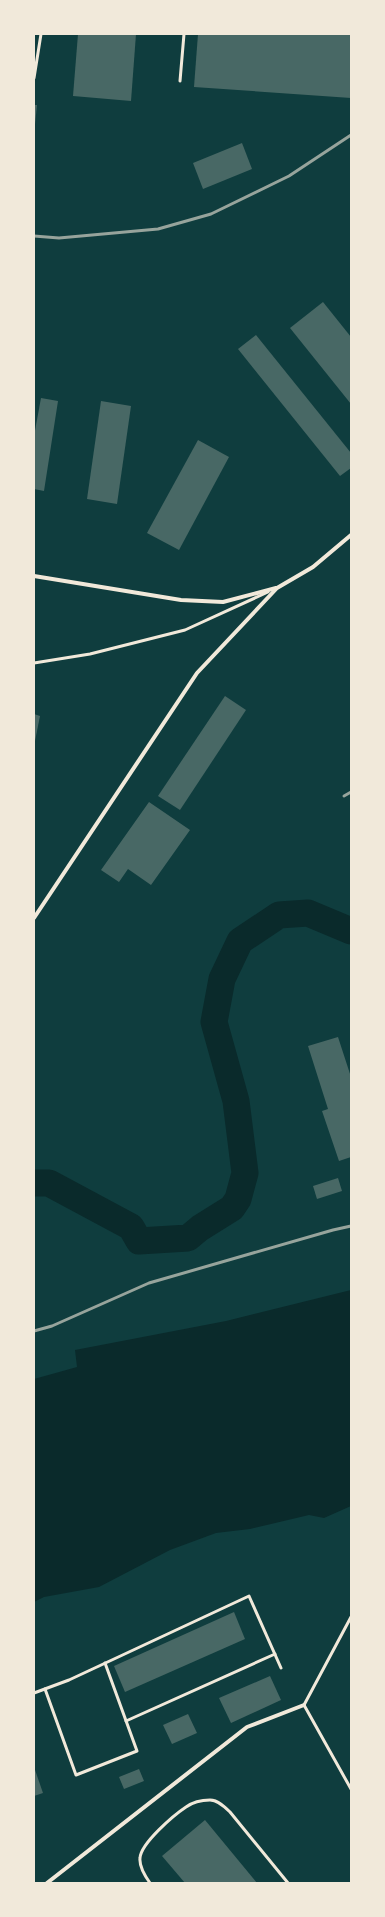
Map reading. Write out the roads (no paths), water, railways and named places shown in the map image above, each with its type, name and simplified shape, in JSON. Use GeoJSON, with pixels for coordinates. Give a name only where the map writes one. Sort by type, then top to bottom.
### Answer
{"type":"FeatureCollection","features":[{"type":"Feature","properties":{"kind":"street"},"geometry":{"type":"LineString","coordinates":[[34,576],[181,600],[223,602],[276,588],[313,567],[351,535]]}},
{"type":"Feature","properties":{"kind":"street"},"geometry":{"type":"LineString","coordinates":[[34,918],[197,673],[276,588]]}},
{"type":"Feature","properties":{"kind":"street"},"geometry":{"type":"LineString","coordinates":[[47,1883],[247,1727],[304,1705]]}},
{"type":"Feature","properties":{"kind":"lane"},"geometry":{"type":"LineString","coordinates":[[34,78],[41,34]]}},
{"type":"Feature","properties":{"kind":"lane"},"geometry":{"type":"LineString","coordinates":[[180,81],[184,34]]}},
{"type":"Feature","properties":{"kind":"lane"},"geometry":{"type":"LineString","coordinates":[[34,663],[90,654],[185,630],[276,588]]}},
{"type":"Feature","properties":{"kind":"lane"},"geometry":{"type":"LineString","coordinates":[[34,1693],[105,1663],[249,1596],[281,1668]]}},
{"type":"Feature","properties":{"kind":"lane"},"geometry":{"type":"LineString","coordinates":[[351,1617],[304,1705],[351,1789]]}},
{"type":"Feature","properties":{"kind":"lane"},"geometry":{"type":"LineString","coordinates":[[126,1721],[275,1654]]}},
{"type":"Feature","properties":{"kind":"lane"},"geometry":{"type":"LineString","coordinates":[[45,1689],[76,1775],[138,1751],[105,1663]]}},
{"type":"Feature","properties":{"kind":"lane"},"geometry":{"type":"LineString","coordinates":[[150,1883],[142,1869],[140,1858],[142,1848],[149,1839],[186,1806],[199,1801],[212,1800],[222,1805],[230,1812],[288,1883]]}},
{"type":"Feature","properties":{"kind":"water"},"geometry":{"type":"Polygon","coordinates":[[[39,1173],[86,1189],[116,1209],[131,1227],[113,1223],[55,1194],[34,1196],[34,1174],[39,1173]]]}},
{"type":"Feature","properties":{"kind":"water"},"geometry":{"type":"Polygon","coordinates":[[[351,1290],[351,1506],[324,1518],[309,1515],[250,1529],[216,1533],[170,1550],[99,1587],[44,1597],[34,1602],[34,1379],[77,1367],[75,1350],[226,1321],[351,1290]]]}},
{"type":"Feature","properties":{"kind":"waterway"},"geometry":{"type":"LineString","coordinates":[[34,1183],[49,1183],[131,1227],[139,1241],[188,1238],[200,1228],[232,1208],[238,1199],[245,1173],[236,1101],[214,1022],[222,979],[240,941],[279,915],[308,913],[351,931]]}},
{"type":"Feature","properties":{"kind":"railway"},"geometry":{"type":"LineString","coordinates":[[34,236],[59,238],[158,229],[211,214],[289,176],[351,135]]}},
{"type":"Feature","properties":{"kind":"railway"},"geometry":{"type":"LineString","coordinates":[[344,796],[351,792]]}},
{"type":"Feature","properties":{"kind":"railway"},"geometry":{"type":"LineString","coordinates":[[34,1331],[52,1326],[149,1283],[351,1226]]}}]}
